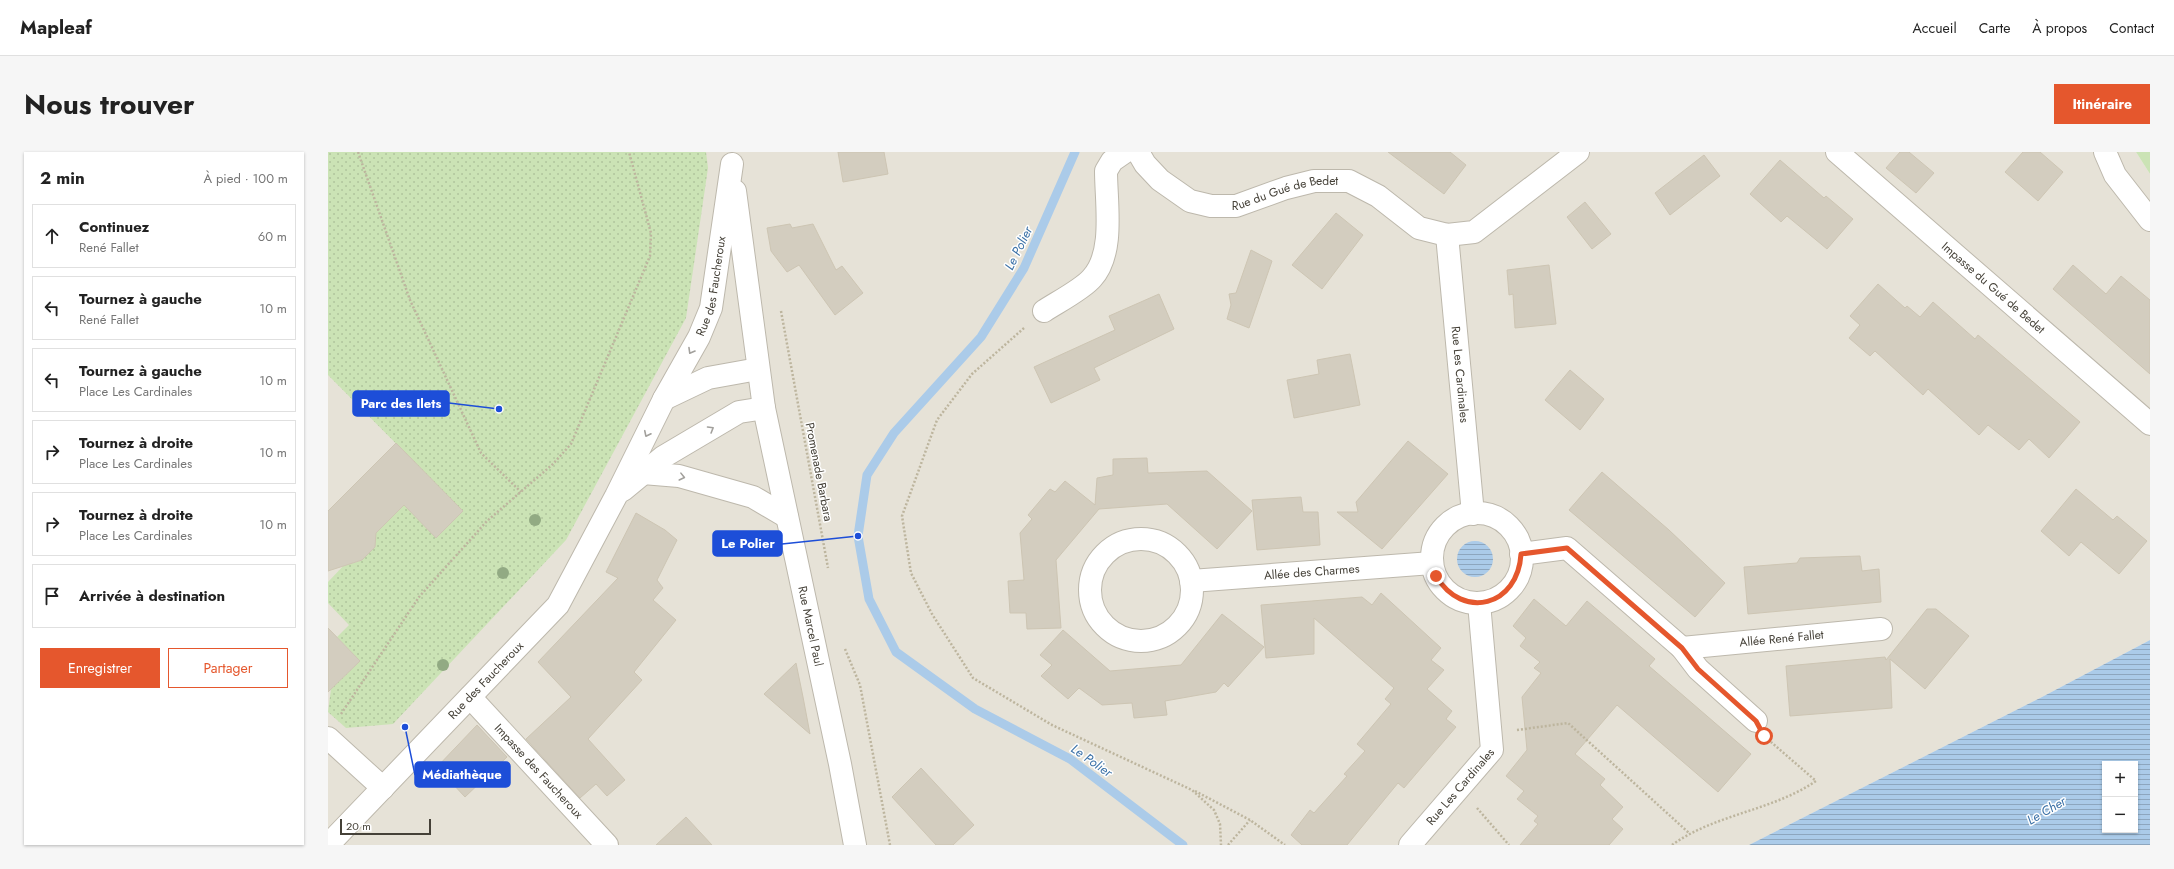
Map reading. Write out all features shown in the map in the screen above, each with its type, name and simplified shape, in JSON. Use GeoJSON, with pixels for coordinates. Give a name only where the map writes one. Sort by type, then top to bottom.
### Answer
{"type":"FeatureCollection","features":[{"type":"Feature","properties":{"kind":"street"},"geometry":{"type":"LineString","coordinates":[[1044,311],[1092,279],[1101,265],[1106,249],[1106,171],[1112,161],[1124,152]]}},
{"type":"Feature","properties":{"kind":"street","name":"Rue du Gué de Bedet"},"geometry":{"type":"LineString","coordinates":[[1138,152],[1145,164],[1160,180],[1190,201],[1211,206],[1236,206],[1286,188],[1314,181],[1349,181],[1378,196],[1419,228],[1447,235],[1474,232],[1578,152]]}},
{"type":"Feature","properties":{"kind":"street","name":"Impasse du Gué de Bedet"},"geometry":{"type":"LineString","coordinates":[[1837,152],[2150,424]]}},
{"type":"Feature","properties":{"kind":"street"},"geometry":{"type":"LineString","coordinates":[[2105,152],[2114,175],[2150,220]]}},
{"type":"Feature","properties":{"kind":"street","name":"Rue des Faucheroux"},"geometry":{"type":"LineString","coordinates":[[616,496],[663,457],[739,412],[764,408],[731,158]]}},
{"type":"Feature","properties":{"kind":"street","name":"Rue des Faucheroux"},"geometry":{"type":"LineString","coordinates":[[328,845],[558,605],[616,496],[664,399],[699,337],[711,308],[731,158]]}},
{"type":"Feature","properties":{"kind":"street","name":"Rue Les Cardinales"},"geometry":{"type":"LineString","coordinates":[[1447,235],[1472,514]]}},
{"type":"Feature","properties":{"kind":"street"},"geometry":{"type":"LineString","coordinates":[[664,399],[708,378],[758,369]]}},
{"type":"Feature","properties":{"kind":"street","name":"Rue Marcel Paul"},"geometry":{"type":"LineString","coordinates":[[764,408],[840,764],[855,845]]}},
{"type":"Feature","properties":{"kind":"street"},"geometry":{"type":"LineString","coordinates":[[643,473],[679,476],[753,497],[787,517]]}},
{"type":"Feature","properties":{"kind":"street"},"geometry":{"type":"LineString","coordinates":[[1472,514],[1487,514],[1500,519],[1518,540],[1521,554],[1520,568],[1515,582],[1506,592],[1494,600],[1479,603],[1466,602],[1448,592],[1436,576],[1432,563],[1433,549],[1438,535],[1447,524],[1459,517],[1472,514]]}},
{"type":"Feature","properties":{"kind":"street"},"geometry":{"type":"LineString","coordinates":[[1143,539],[1160,543],[1174,552],[1185,565],[1191,581],[1191,598],[1186,614],[1176,627],[1163,636],[1147,641],[1130,640],[1115,634],[1102,623],[1093,609],[1090,593],[1091,576],[1099,560],[1111,548],[1126,541],[1143,539]]}},
{"type":"Feature","properties":{"kind":"street"},"geometry":{"type":"LineString","coordinates":[[1521,554],[1567,548],[1682,648],[1698,669],[1756,721]]}},
{"type":"Feature","properties":{"kind":"street","name":"Allée des Charmes"},"geometry":{"type":"LineString","coordinates":[[1191,581],[1432,563]]}},
{"type":"Feature","properties":{"kind":"street","name":"Rue Les Cardinales"},"geometry":{"type":"LineString","coordinates":[[1410,845],[1492,750],[1479,603]]}},
{"type":"Feature","properties":{"kind":"street","name":"Allée René Fallet"},"geometry":{"type":"LineString","coordinates":[[1682,648],[1881,629]]}},
{"type":"Feature","properties":{"kind":"street","name":"Impasse des Faucheroux"},"geometry":{"type":"LineString","coordinates":[[470,698],[607,845]]}},
{"type":"Feature","properties":{"kind":"street"},"geometry":{"type":"LineString","coordinates":[[332,729],[383,788]]}},
{"type":"Feature","properties":{"kind":"path"},"geometry":{"type":"LineString","coordinates":[[358,152],[410,300],[481,453],[521,492]]}},
{"type":"Feature","properties":{"kind":"path"},"geometry":{"type":"LineString","coordinates":[[332,729],[419,597],[487,521],[553,464],[571,444],[650,256],[651,233],[629,152]]}},
{"type":"Feature","properties":{"kind":"path","name":"Promenade Barbara"},"geometry":{"type":"LineString","coordinates":[[780,311],[829,573]]}},
{"type":"Feature","properties":{"kind":"path"},"geometry":{"type":"LineString","coordinates":[[1044,311],[972,374],[937,420],[902,516],[911,573],[932,614],[973,678],[1052,725],[1192,790],[1250,820],[1284,845]]}},
{"type":"Feature","properties":{"kind":"path"},"geometry":{"type":"LineString","coordinates":[[842,643],[860,685],[890,845]]}},
{"type":"Feature","properties":{"kind":"path"},"geometry":{"type":"LineString","coordinates":[[1672,845],[1689,833],[1796,794],[1816,782],[1764,736],[1756,721]]}},
{"type":"Feature","properties":{"kind":"path"},"geometry":{"type":"LineString","coordinates":[[1490,733],[1568,723],[1689,833]]}},
{"type":"Feature","properties":{"kind":"path"},"geometry":{"type":"LineString","coordinates":[[1460,788],[1509,845]]}},
{"type":"Feature","properties":{"kind":"path"},"geometry":{"type":"LineString","coordinates":[[1192,790],[1214,810],[1220,824],[1221,845]]}},
{"type":"Feature","properties":{"kind":"path"},"geometry":{"type":"LineString","coordinates":[[1228,845],[1250,820]]}},
{"type":"Feature","properties":{"kind":"shaded area"},"geometry":{"type":"Polygon","coordinates":[[[328,152],[2136,152],[2150,174],[2150,640],[2042,697],[1749,845],[328,845],[328,152]]]}},
{"type":"Feature","properties":{"kind":"green space"},"geometry":{"type":"Polygon","coordinates":[[[328,152],[706,152],[708,168],[686,318],[566,540],[393,724],[346,728],[328,712],[331,689],[360,661],[337,637],[349,625],[328,603],[328,582],[347,562],[350,564],[362,560],[375,547],[374,535],[404,505],[436,538],[463,511],[328,375],[328,152]]]}},
{"type":"Feature","properties":{"kind":"green space"},"geometry":{"type":"Polygon","coordinates":[[[2136,152],[2150,152],[2150,174],[2136,152]]]}},
{"type":"Feature","properties":{"kind":"water"},"geometry":{"type":"Polygon","coordinates":[[[1479,541],[1488,546],[1492,552],[1492,566],[1488,572],[1479,577],[1471,577],[1462,572],[1458,566],[1457,555],[1462,546],[1468,542],[1479,541]]]}},
{"type":"Feature","properties":{"kind":"water","name":"Le Cher"},"geometry":{"type":"Polygon","coordinates":[[[2150,640],[2150,845],[1749,845],[2042,697],[2150,640]]]}},
{"type":"Feature","properties":{"kind":"building"},"geometry":{"type":"Polygon","coordinates":[[[838,152],[884,152],[888,174],[843,182],[838,152]]]}},
{"type":"Feature","properties":{"kind":"building"},"geometry":{"type":"Polygon","coordinates":[[[1388,152],[1450,152],[1466,165],[1444,194],[1388,152]]]}},
{"type":"Feature","properties":{"kind":"building"},"geometry":{"type":"Polygon","coordinates":[[[1900,152],[1909,152],[1934,173],[1916,193],[1886,168],[1900,152]]]}},
{"type":"Feature","properties":{"kind":"building"},"geometry":{"type":"Polygon","coordinates":[[[2023,152],[2040,152],[2063,172],[2038,201],[2005,172],[2023,152]]]}},
{"type":"Feature","properties":{"kind":"building"},"geometry":{"type":"Polygon","coordinates":[[[1704,155],[1720,176],[1670,215],[1655,193],[1704,155]]]}},
{"type":"Feature","properties":{"kind":"building"},"geometry":{"type":"Polygon","coordinates":[[[1780,160],[1824,198],[1826,196],[1853,219],[1827,249],[1787,216],[1781,222],[1750,194],[1780,160]]]}},
{"type":"Feature","properties":{"kind":"building"},"geometry":{"type":"Polygon","coordinates":[[[1585,202],[1611,234],[1592,249],[1567,217],[1585,202]]]}},
{"type":"Feature","properties":{"kind":"building"},"geometry":{"type":"Polygon","coordinates":[[[1336,213],[1363,235],[1322,289],[1292,265],[1336,213]]]}},
{"type":"Feature","properties":{"kind":"building"},"geometry":{"type":"Polygon","coordinates":[[[790,224],[792,228],[813,224],[836,270],[842,266],[863,293],[835,315],[799,265],[787,272],[771,251],[767,228],[790,224]]]}},
{"type":"Feature","properties":{"kind":"building"},"geometry":{"type":"Polygon","coordinates":[[[1251,250],[1272,261],[1249,328],[1227,319],[1231,305],[1229,294],[1236,293],[1251,250]]]}},
{"type":"Feature","properties":{"kind":"building"},"geometry":{"type":"Polygon","coordinates":[[[1549,265],[1556,324],[1515,328],[1513,294],[1509,295],[1507,270],[1549,265]]]}},
{"type":"Feature","properties":{"kind":"building"},"geometry":{"type":"Polygon","coordinates":[[[2073,265],[2106,294],[2121,276],[2150,300],[2150,374],[2053,289],[2073,265]]]}},
{"type":"Feature","properties":{"kind":"building"},"geometry":{"type":"Polygon","coordinates":[[[1878,284],[1905,308],[1907,306],[1920,317],[1933,302],[1975,339],[1978,335],[2080,422],[2049,458],[2029,439],[2019,450],[1988,425],[1979,435],[1928,389],[1923,395],[1875,351],[1870,356],[1849,338],[1860,325],[1850,316],[1878,284]]]}},
{"type":"Feature","properties":{"kind":"building"},"geometry":{"type":"Polygon","coordinates":[[[1159,294],[1174,329],[1094,368],[1100,380],[1051,403],[1034,367],[1115,330],[1109,316],[1159,294]]]}},
{"type":"Feature","properties":{"kind":"building"},"geometry":{"type":"Polygon","coordinates":[[[1350,354],[1360,405],[1294,418],[1287,380],[1319,374],[1317,360],[1350,354]]]}},
{"type":"Feature","properties":{"kind":"building"},"geometry":{"type":"Polygon","coordinates":[[[1570,370],[1604,399],[1580,430],[1545,400],[1570,370]]]}},
{"type":"Feature","properties":{"kind":"building"},"geometry":{"type":"Polygon","coordinates":[[[1408,441],[1448,474],[1382,549],[1337,512],[1358,512],[1356,502],[1408,441]]]}},
{"type":"Feature","properties":{"kind":"building"},"geometry":{"type":"Polygon","coordinates":[[[396,443],[463,511],[436,538],[404,505],[376,533],[375,547],[362,560],[328,571],[328,511],[396,443]]]}},
{"type":"Feature","properties":{"kind":"building"},"geometry":{"type":"Polygon","coordinates":[[[1147,458],[1148,473],[1207,471],[1252,511],[1217,549],[1167,504],[1099,509],[1056,560],[1061,628],[1027,629],[1026,613],[1010,613],[1008,581],[1024,580],[1020,533],[1032,519],[1028,515],[1050,489],[1055,492],[1065,481],[1095,505],[1097,478],[1113,475],[1113,459],[1147,458]]]}},
{"type":"Feature","properties":{"kind":"building"},"geometry":{"type":"Polygon","coordinates":[[[1602,472],[1669,530],[1725,583],[1695,617],[1569,510],[1602,472]]]}},
{"type":"Feature","properties":{"kind":"building"},"geometry":{"type":"Polygon","coordinates":[[[2076,489],[2113,520],[2117,516],[2147,541],[2119,574],[2081,542],[2069,556],[2041,531],[2076,489]]]}},
{"type":"Feature","properties":{"kind":"building"},"geometry":{"type":"Polygon","coordinates":[[[1301,497],[1303,512],[1318,512],[1320,545],[1257,550],[1252,500],[1301,497]]]}},
{"type":"Feature","properties":{"kind":"building"},"geometry":{"type":"Polygon","coordinates":[[[636,513],[665,530],[677,540],[657,580],[663,588],[653,600],[676,620],[634,672],[642,680],[588,739],[625,780],[607,796],[596,784],[580,798],[526,739],[571,697],[538,662],[618,578],[606,572],[636,513]]]}},
{"type":"Feature","properties":{"kind":"building"},"geometry":{"type":"Polygon","coordinates":[[[1860,556],[1862,571],[1879,569],[1881,602],[1748,614],[1744,567],[1797,563],[1800,558],[1860,556]]]}},
{"type":"Feature","properties":{"kind":"building"},"geometry":{"type":"Polygon","coordinates":[[[1381,593],[1441,648],[1431,660],[1444,670],[1427,689],[1452,711],[1446,719],[1456,727],[1404,788],[1398,783],[1347,845],[1302,845],[1291,835],[1310,810],[1314,813],[1347,776],[1344,774],[1365,751],[1357,744],[1391,704],[1385,699],[1394,688],[1314,618],[1314,654],[1266,658],[1261,605],[1362,597],[1372,605],[1381,593]]]}},
{"type":"Feature","properties":{"kind":"building"},"geometry":{"type":"Polygon","coordinates":[[[1534,599],[1566,626],[1587,601],[1655,659],[1649,666],[1751,754],[1718,792],[1617,705],[1575,754],[1605,779],[1600,785],[1623,807],[1612,819],[1623,829],[1609,845],[1520,845],[1538,824],[1534,821],[1538,816],[1517,799],[1524,791],[1506,776],[1527,750],[1522,697],[1541,673],[1534,668],[1540,662],[1520,646],[1526,638],[1513,626],[1534,599]]]}},
{"type":"Feature","properties":{"kind":"building"},"geometry":{"type":"Polygon","coordinates":[[[1927,609],[1936,609],[1969,636],[1925,689],[1890,659],[1892,708],[1790,716],[1786,666],[1885,657],[1886,660],[1927,609]]]}},
{"type":"Feature","properties":{"kind":"building"},"geometry":{"type":"Polygon","coordinates":[[[1222,614],[1264,647],[1228,687],[1224,683],[1216,692],[1165,701],[1167,715],[1134,718],[1132,703],[1102,705],[1079,688],[1068,699],[1041,676],[1052,665],[1040,655],[1063,630],[1110,671],[1181,665],[1222,614]]]}},
{"type":"Feature","properties":{"kind":"building"},"geometry":{"type":"Polygon","coordinates":[[[328,628],[360,661],[328,692],[328,628]]]}},
{"type":"Feature","properties":{"kind":"building"},"geometry":{"type":"Polygon","coordinates":[[[796,663],[803,697],[810,734],[764,694],[796,663]]]}},
{"type":"Feature","properties":{"kind":"building"},"geometry":{"type":"Polygon","coordinates":[[[477,725],[507,757],[465,797],[437,767],[477,725]]]}},
{"type":"Feature","properties":{"kind":"building"},"geometry":{"type":"Polygon","coordinates":[[[921,768],[974,825],[953,845],[936,845],[892,797],[921,768]]]}},
{"type":"Feature","properties":{"kind":"building"},"geometry":{"type":"Polygon","coordinates":[[[686,817],[712,845],[656,845],[686,817]]]}},
{"type":"Feature","properties":{"kind":"waterway","name":"Le Polier"},"geometry":{"type":"LineString","coordinates":[[1075,152],[1024,268],[981,337],[894,433],[867,475],[858,536],[869,599],[896,652],[975,709],[1070,759],[1183,845]]}},
{"type":"Feature","properties":{"kind":"place","name":"Parc des Ilets"},"geometry":{"type":"Point","coordinates":[499,409]}},
{"type":"Feature","properties":{"kind":"place","name":"Le Polier"},"geometry":{"type":"Point","coordinates":[858,536]}},
{"type":"Feature","properties":{"kind":"place","name":"Médiathèque"},"geometry":{"type":"Point","coordinates":[405,727]}},
{"type":"Feature","properties":{"kind":"route"},"geometry":{"type":"LineString","coordinates":[[1436,576],[1443,588],[1453,596],[1466,602],[1479,603],[1494,600],[1506,592],[1515,582],[1520,568],[1521,554],[1567,548],[1682,648],[1698,669],[1756,721],[1764,736]]}}]}
